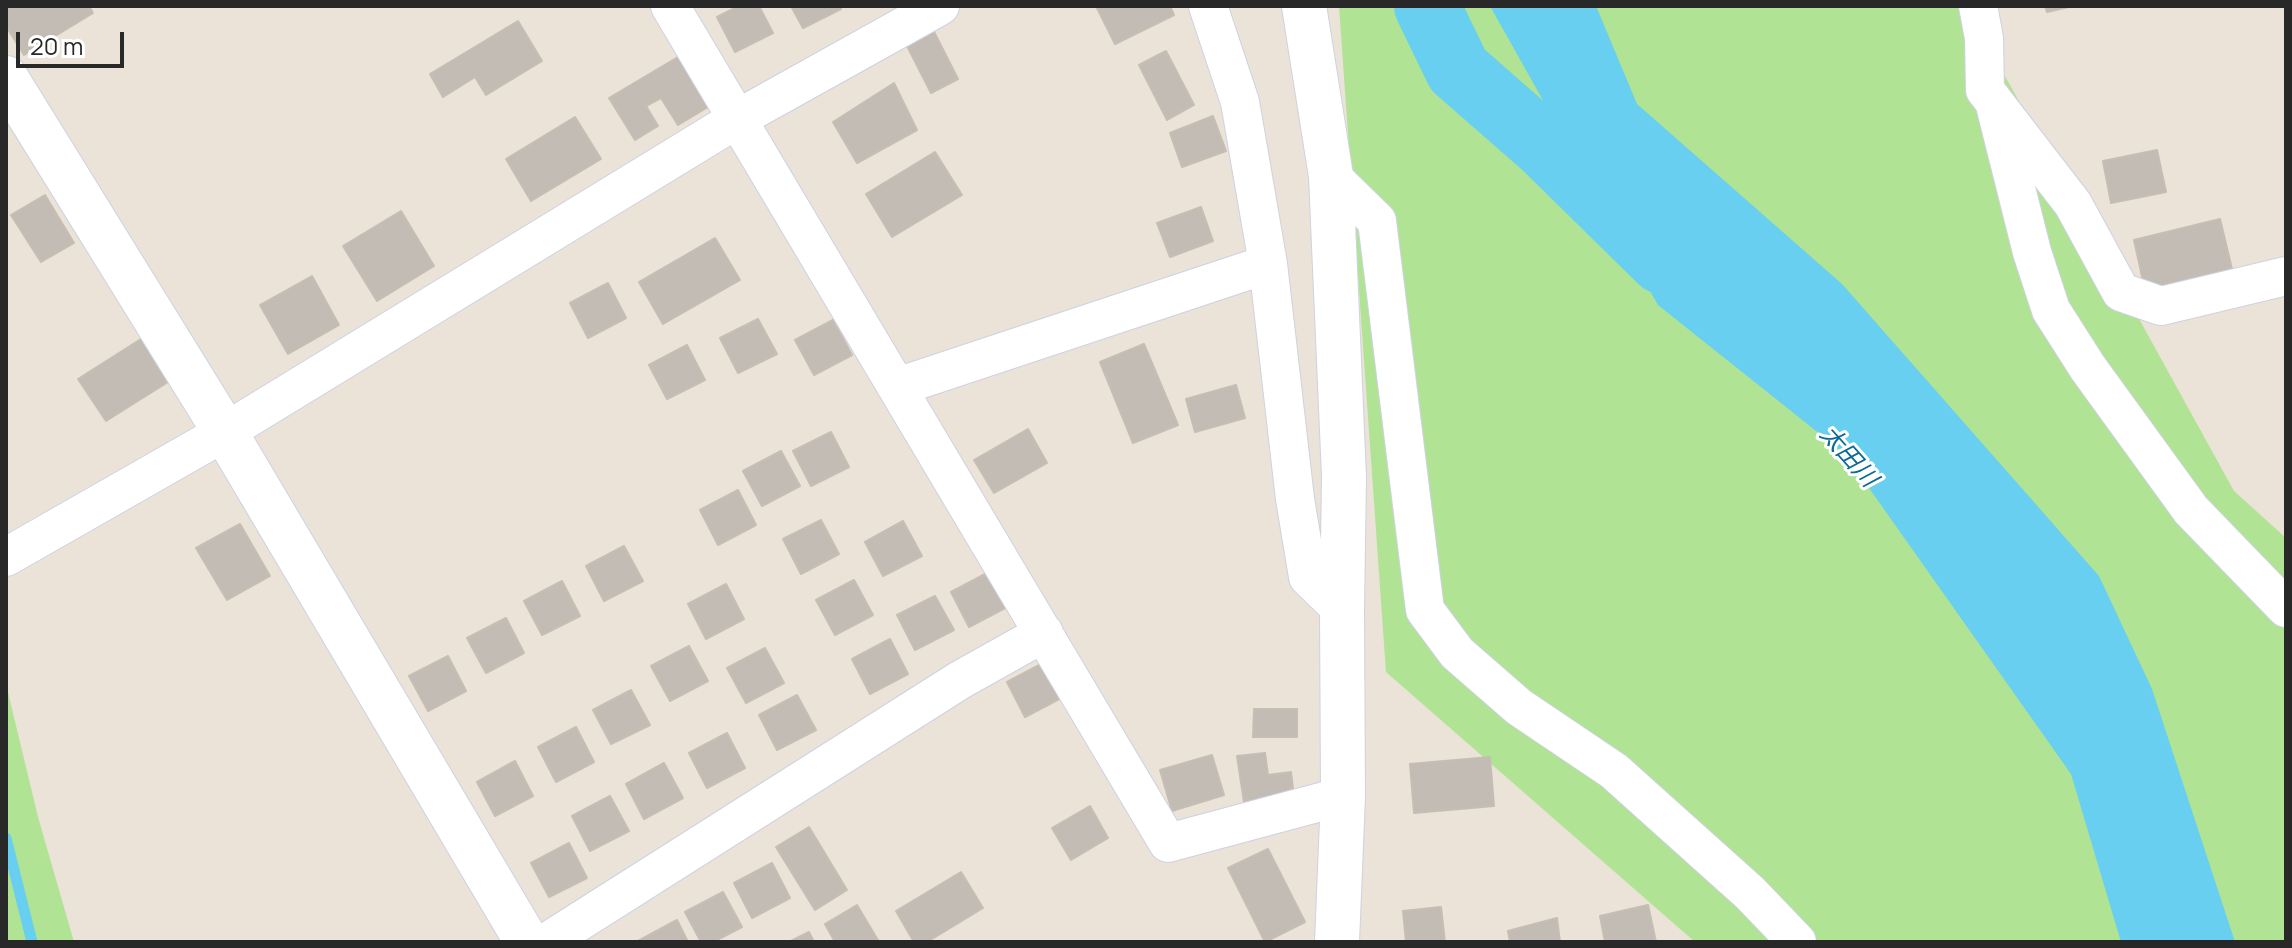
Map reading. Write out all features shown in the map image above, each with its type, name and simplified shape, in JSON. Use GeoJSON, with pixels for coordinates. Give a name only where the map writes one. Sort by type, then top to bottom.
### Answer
{"type":"FeatureCollection","features":[{"type":"Feature","properties":{"kind":"street"},"geometry":{"type":"LineString","coordinates":[[670,6],[1168,843],[1343,796]]}},
{"type":"Feature","properties":{"kind":"street"},"geometry":{"type":"LineString","coordinates":[[6,557],[225,432],[737,119],[940,6]]}},
{"type":"Feature","properties":{"kind":"street"},"geometry":{"type":"LineString","coordinates":[[1208,6],[1240,102],[1268,264],[1295,499],[1308,577],[1342,610]]}},
{"type":"Feature","properties":{"kind":"street"},"geometry":{"type":"LineString","coordinates":[[1304,6],[1331,176],[1344,477],[1343,796],[1338,941]]}},
{"type":"Feature","properties":{"kind":"street"},"geometry":{"type":"LineString","coordinates":[[1978,6],[1984,38],[1985,90],[2073,204],[2121,292],[2161,306],[2286,276]]}},
{"type":"Feature","properties":{"kind":"street"},"geometry":{"type":"LineString","coordinates":[[6,78],[225,432],[527,942]]}},
{"type":"Feature","properties":{"kind":"street"},"geometry":{"type":"LineString","coordinates":[[1995,105],[2032,252],[2051,310],[2088,368],[2191,510],[2286,608]]}},
{"type":"Feature","properties":{"kind":"street"},"geometry":{"type":"LineString","coordinates":[[1331,176],[1377,221],[1425,610],[1457,653],[1519,707],[1614,771],[1750,893],[1797,942]]}},
{"type":"Feature","properties":{"kind":"street"},"geometry":{"type":"LineString","coordinates":[[897,387],[1268,264]]}},
{"type":"Feature","properties":{"kind":"street"},"geometry":{"type":"LineString","coordinates":[[547,942],[960,680],[1044,633]]}},
{"type":"Feature","properties":{"kind":"green space"},"geometry":{"type":"Polygon","coordinates":[[[1339,6],[1980,6],[1984,38],[2234,491],[2286,538],[2286,942],[1695,942],[1386,672],[1339,6]]]}},
{"type":"Feature","properties":{"kind":"green space"},"geometry":{"type":"Polygon","coordinates":[[[6,684],[38,817],[74,942],[6,942],[6,684]]]}},
{"type":"Feature","properties":{"kind":"water"},"geometry":{"type":"Polygon","coordinates":[[[1490,6],[1596,6],[1637,104],[1842,284],[2099,576],[2152,689],[2235,942],[2121,942],[2071,774],[1845,454],[1658,305],[1490,6]]]}},
{"type":"Feature","properties":{"kind":"building"},"geometry":{"type":"Polygon","coordinates":[[[8,6],[89,6],[93,13],[24,55],[6,26],[8,6]]]}},
{"type":"Feature","properties":{"kind":"building"},"geometry":{"type":"Polygon","coordinates":[[[739,6],[759,6],[773,33],[735,52],[717,17],[739,6]]]}},
{"type":"Feature","properties":{"kind":"building"},"geometry":{"type":"Polygon","coordinates":[[[791,6],[840,6],[841,9],[803,28],[791,6]]]}},
{"type":"Feature","properties":{"kind":"building"},"geometry":{"type":"Polygon","coordinates":[[[1096,6],[1170,6],[1174,15],[1115,44],[1096,6]]]}},
{"type":"Feature","properties":{"kind":"building"},"geometry":{"type":"Polygon","coordinates":[[[2045,6],[2073,6],[2047,12],[2045,6]]]}},
{"type":"Feature","properties":{"kind":"building"},"geometry":{"type":"Polygon","coordinates":[[[518,21],[542,61],[486,95],[475,77],[443,97],[430,74],[518,21]]]}},
{"type":"Feature","properties":{"kind":"building"},"geometry":{"type":"Polygon","coordinates":[[[930,24],[958,79],[931,93],[903,38],[930,24]]]}},
{"type":"Feature","properties":{"kind":"building"},"geometry":{"type":"Polygon","coordinates":[[[1166,51],[1194,105],[1167,120],[1139,65],[1166,51]]]}},
{"type":"Feature","properties":{"kind":"building"},"geometry":{"type":"Polygon","coordinates":[[[678,57],[708,107],[678,125],[661,98],[646,106],[658,126],[635,140],[609,98],[678,57]]]}},
{"type":"Feature","properties":{"kind":"building"},"geometry":{"type":"Polygon","coordinates":[[[894,83],[917,130],[857,163],[833,122],[894,83]]]}},
{"type":"Feature","properties":{"kind":"building"},"geometry":{"type":"Polygon","coordinates":[[[1213,116],[1226,151],[1182,167],[1170,133],[1213,116]]]}},
{"type":"Feature","properties":{"kind":"building"},"geometry":{"type":"Polygon","coordinates":[[[575,117],[601,159],[531,201],[506,159],[575,117]]]}},
{"type":"Feature","properties":{"kind":"building"},"geometry":{"type":"Polygon","coordinates":[[[2157,150],[2166,192],[2111,203],[2103,161],[2157,150]]]}},
{"type":"Feature","properties":{"kind":"building"},"geometry":{"type":"Polygon","coordinates":[[[935,152],[962,195],[892,237],[866,194],[935,152]]]}},
{"type":"Feature","properties":{"kind":"building"},"geometry":{"type":"Polygon","coordinates":[[[45,195],[74,243],[41,262],[11,215],[45,195]]]}},
{"type":"Feature","properties":{"kind":"building"},"geometry":{"type":"Polygon","coordinates":[[[1201,207],[1213,241],[1170,257],[1157,223],[1201,207]]]}},
{"type":"Feature","properties":{"kind":"building"},"geometry":{"type":"Polygon","coordinates":[[[401,211],[434,266],[377,301],[343,246],[401,211]]]}},
{"type":"Feature","properties":{"kind":"building"},"geometry":{"type":"Polygon","coordinates":[[[2220,219],[2232,269],[2145,290],[2134,240],[2220,219]]]}},
{"type":"Feature","properties":{"kind":"building"},"geometry":{"type":"Polygon","coordinates":[[[715,238],[740,280],[663,324],[639,282],[715,238]]]}},
{"type":"Feature","properties":{"kind":"building"},"geometry":{"type":"Polygon","coordinates":[[[312,276],[339,325],[288,354],[260,305],[312,276]]]}},
{"type":"Feature","properties":{"kind":"building"},"geometry":{"type":"Polygon","coordinates":[[[608,283],[626,318],[588,338],[570,303],[608,283]]]}},
{"type":"Feature","properties":{"kind":"building"},"geometry":{"type":"Polygon","coordinates":[[[758,319],[777,354],[738,373],[720,338],[758,319]]]}},
{"type":"Feature","properties":{"kind":"building"},"geometry":{"type":"Polygon","coordinates":[[[833,320],[852,355],[814,375],[795,340],[833,320]]]}},
{"type":"Feature","properties":{"kind":"building"},"geometry":{"type":"Polygon","coordinates":[[[141,339],[168,382],[106,421],[78,379],[141,339]]]}},
{"type":"Feature","properties":{"kind":"building"},"geometry":{"type":"Polygon","coordinates":[[[1144,344],[1178,425],[1133,443],[1100,362],[1144,344]]]}},
{"type":"Feature","properties":{"kind":"building"},"geometry":{"type":"Polygon","coordinates":[[[687,345],[705,380],[667,399],[649,365],[687,345]]]}},
{"type":"Feature","properties":{"kind":"building"},"geometry":{"type":"Polygon","coordinates":[[[1236,385],[1245,418],[1195,432],[1186,399],[1236,385]]]}},
{"type":"Feature","properties":{"kind":"building"},"geometry":{"type":"Polygon","coordinates":[[[1028,429],[1047,463],[994,493],[974,460],[1028,429]]]}},
{"type":"Feature","properties":{"kind":"building"},"geometry":{"type":"Polygon","coordinates":[[[831,432],[849,467],[811,486],[793,451],[831,432]]]}},
{"type":"Feature","properties":{"kind":"building"},"geometry":{"type":"Polygon","coordinates":[[[781,451],[800,486],[762,506],[743,471],[781,451]]]}},
{"type":"Feature","properties":{"kind":"building"},"geometry":{"type":"Polygon","coordinates":[[[738,490],[756,525],[718,545],[700,510],[738,490]]]}},
{"type":"Feature","properties":{"kind":"building"},"geometry":{"type":"Polygon","coordinates":[[[821,520],[839,554],[801,574],[783,539],[821,520]]]}},
{"type":"Feature","properties":{"kind":"building"},"geometry":{"type":"Polygon","coordinates":[[[903,521],[922,556],[883,576],[865,542],[903,521]]]}},
{"type":"Feature","properties":{"kind":"building"},"geometry":{"type":"Polygon","coordinates":[[[240,524],[270,576],[227,600],[196,548],[240,524]]]}},
{"type":"Feature","properties":{"kind":"building"},"geometry":{"type":"Polygon","coordinates":[[[624,546],[643,581],[604,601],[586,566],[624,546]]]}},
{"type":"Feature","properties":{"kind":"building"},"geometry":{"type":"Polygon","coordinates":[[[989,572],[1007,607],[969,627],[951,592],[989,572]]]}},
{"type":"Feature","properties":{"kind":"building"},"geometry":{"type":"Polygon","coordinates":[[[854,580],[873,615],[835,635],[816,600],[854,580]]]}},
{"type":"Feature","properties":{"kind":"building"},"geometry":{"type":"Polygon","coordinates":[[[562,581],[580,616],[542,635],[524,601],[562,581]]]}},
{"type":"Feature","properties":{"kind":"building"},"geometry":{"type":"Polygon","coordinates":[[[726,584],[744,619],[706,639],[688,604],[726,584]]]}},
{"type":"Feature","properties":{"kind":"building"},"geometry":{"type":"Polygon","coordinates":[[[935,596],[954,630],[915,650],[897,615],[935,596]]]}},
{"type":"Feature","properties":{"kind":"building"},"geometry":{"type":"Polygon","coordinates":[[[506,618],[524,653],[486,673],[467,638],[506,618]]]}},
{"type":"Feature","properties":{"kind":"building"},"geometry":{"type":"Polygon","coordinates":[[[890,639],[908,674],[870,694],[852,659],[890,639]]]}},
{"type":"Feature","properties":{"kind":"building"},"geometry":{"type":"Polygon","coordinates":[[[689,646],[708,681],[670,701],[651,666],[689,646]]]}},
{"type":"Feature","properties":{"kind":"building"},"geometry":{"type":"Polygon","coordinates":[[[765,648],[784,683],[746,703],[727,668],[765,648]]]}},
{"type":"Feature","properties":{"kind":"building"},"geometry":{"type":"Polygon","coordinates":[[[448,656],[466,691],[428,711],[409,676],[448,656]]]}},
{"type":"Feature","properties":{"kind":"building"},"geometry":{"type":"Polygon","coordinates":[[[1045,662],[1063,697],[1025,717],[1007,682],[1045,662]]]}},
{"type":"Feature","properties":{"kind":"building"},"geometry":{"type":"Polygon","coordinates":[[[631,690],[650,725],[611,744],[593,710],[631,690]]]}},
{"type":"Feature","properties":{"kind":"building"},"geometry":{"type":"Polygon","coordinates":[[[797,695],[816,730],[777,750],[759,715],[797,695]]]}},
{"type":"Feature","properties":{"kind":"building"},"geometry":{"type":"Polygon","coordinates":[[[1254,709],[1297,709],[1297,737],[1253,737],[1254,709]]]}},
{"type":"Feature","properties":{"kind":"building"},"geometry":{"type":"Polygon","coordinates":[[[576,727],[594,762],[556,782],[538,747],[576,727]]]}},
{"type":"Feature","properties":{"kind":"building"},"geometry":{"type":"Polygon","coordinates":[[[727,733],[745,768],[707,788],[689,753],[727,733]]]}},
{"type":"Feature","properties":{"kind":"building"},"geometry":{"type":"Polygon","coordinates":[[[1265,753],[1268,775],[1291,772],[1294,796],[1244,802],[1237,756],[1265,753]]]}},
{"type":"Feature","properties":{"kind":"building"},"geometry":{"type":"Polygon","coordinates":[[[1212,755],[1224,795],[1172,811],[1160,770],[1212,755]]]}},
{"type":"Feature","properties":{"kind":"building"},"geometry":{"type":"Polygon","coordinates":[[[1490,757],[1494,806],[1414,813],[1410,764],[1490,757]]]}},
{"type":"Feature","properties":{"kind":"building"},"geometry":{"type":"Polygon","coordinates":[[[515,761],[533,796],[495,816],[477,782],[515,761]]]}},
{"type":"Feature","properties":{"kind":"building"},"geometry":{"type":"Polygon","coordinates":[[[664,763],[683,798],[644,819],[626,784],[664,763]]]}},
{"type":"Feature","properties":{"kind":"building"},"geometry":{"type":"Polygon","coordinates":[[[610,796],[629,831],[590,851],[572,816],[610,796]]]}},
{"type":"Feature","properties":{"kind":"building"},"geometry":{"type":"Polygon","coordinates":[[[1090,806],[1108,838],[1071,860],[1052,828],[1090,806]]]}},
{"type":"Feature","properties":{"kind":"building"},"geometry":{"type":"Polygon","coordinates":[[[809,827],[847,890],[815,910],[776,847],[809,827]]]}},
{"type":"Feature","properties":{"kind":"building"},"geometry":{"type":"Polygon","coordinates":[[[569,843],[587,878],[549,897],[531,863],[569,843]]]}},
{"type":"Feature","properties":{"kind":"building"},"geometry":{"type":"Polygon","coordinates":[[[1268,849],[1305,922],[1265,942],[1228,868],[1268,849]]]}},
{"type":"Feature","properties":{"kind":"building"},"geometry":{"type":"Polygon","coordinates":[[[772,863],[790,898],[752,918],[734,883],[772,863]]]}},
{"type":"Feature","properties":{"kind":"building"},"geometry":{"type":"Polygon","coordinates":[[[961,872],[983,908],[927,942],[914,942],[896,911],[961,872]]]}},
{"type":"Feature","properties":{"kind":"building"},"geometry":{"type":"Polygon","coordinates":[[[723,892],[742,927],[713,942],[701,942],[685,912],[723,892]]]}},
{"type":"Feature","properties":{"kind":"building"},"geometry":{"type":"Polygon","coordinates":[[[857,905],[879,942],[835,942],[825,924],[857,905]]]}},
{"type":"Feature","properties":{"kind":"building"},"geometry":{"type":"Polygon","coordinates":[[[1648,905],[1656,942],[1605,942],[1600,916],[1648,905]]]}},
{"type":"Feature","properties":{"kind":"building"},"geometry":{"type":"Polygon","coordinates":[[[1441,907],[1445,942],[1406,942],[1403,911],[1441,907]]]}},
{"type":"Feature","properties":{"kind":"building"},"geometry":{"type":"Polygon","coordinates":[[[1557,918],[1560,942],[1510,942],[1508,931],[1557,918]]]}},
{"type":"Feature","properties":{"kind":"building"},"geometry":{"type":"Polygon","coordinates":[[[677,920],[688,942],[638,941],[677,920]]]}},
{"type":"Feature","properties":{"kind":"building"},"geometry":{"type":"Polygon","coordinates":[[[809,932],[814,942],[789,942],[809,932]]]}},
{"type":"Feature","properties":{"kind":"waterway","name":"太田川"},"geometry":{"type":"LineString","coordinates":[[1427,6],[1458,70],[1545,146],[1662,261]]}},
{"type":"Feature","properties":{"kind":"waterway"},"geometry":{"type":"LineString","coordinates":[[6,838],[32,942]]}}]}
